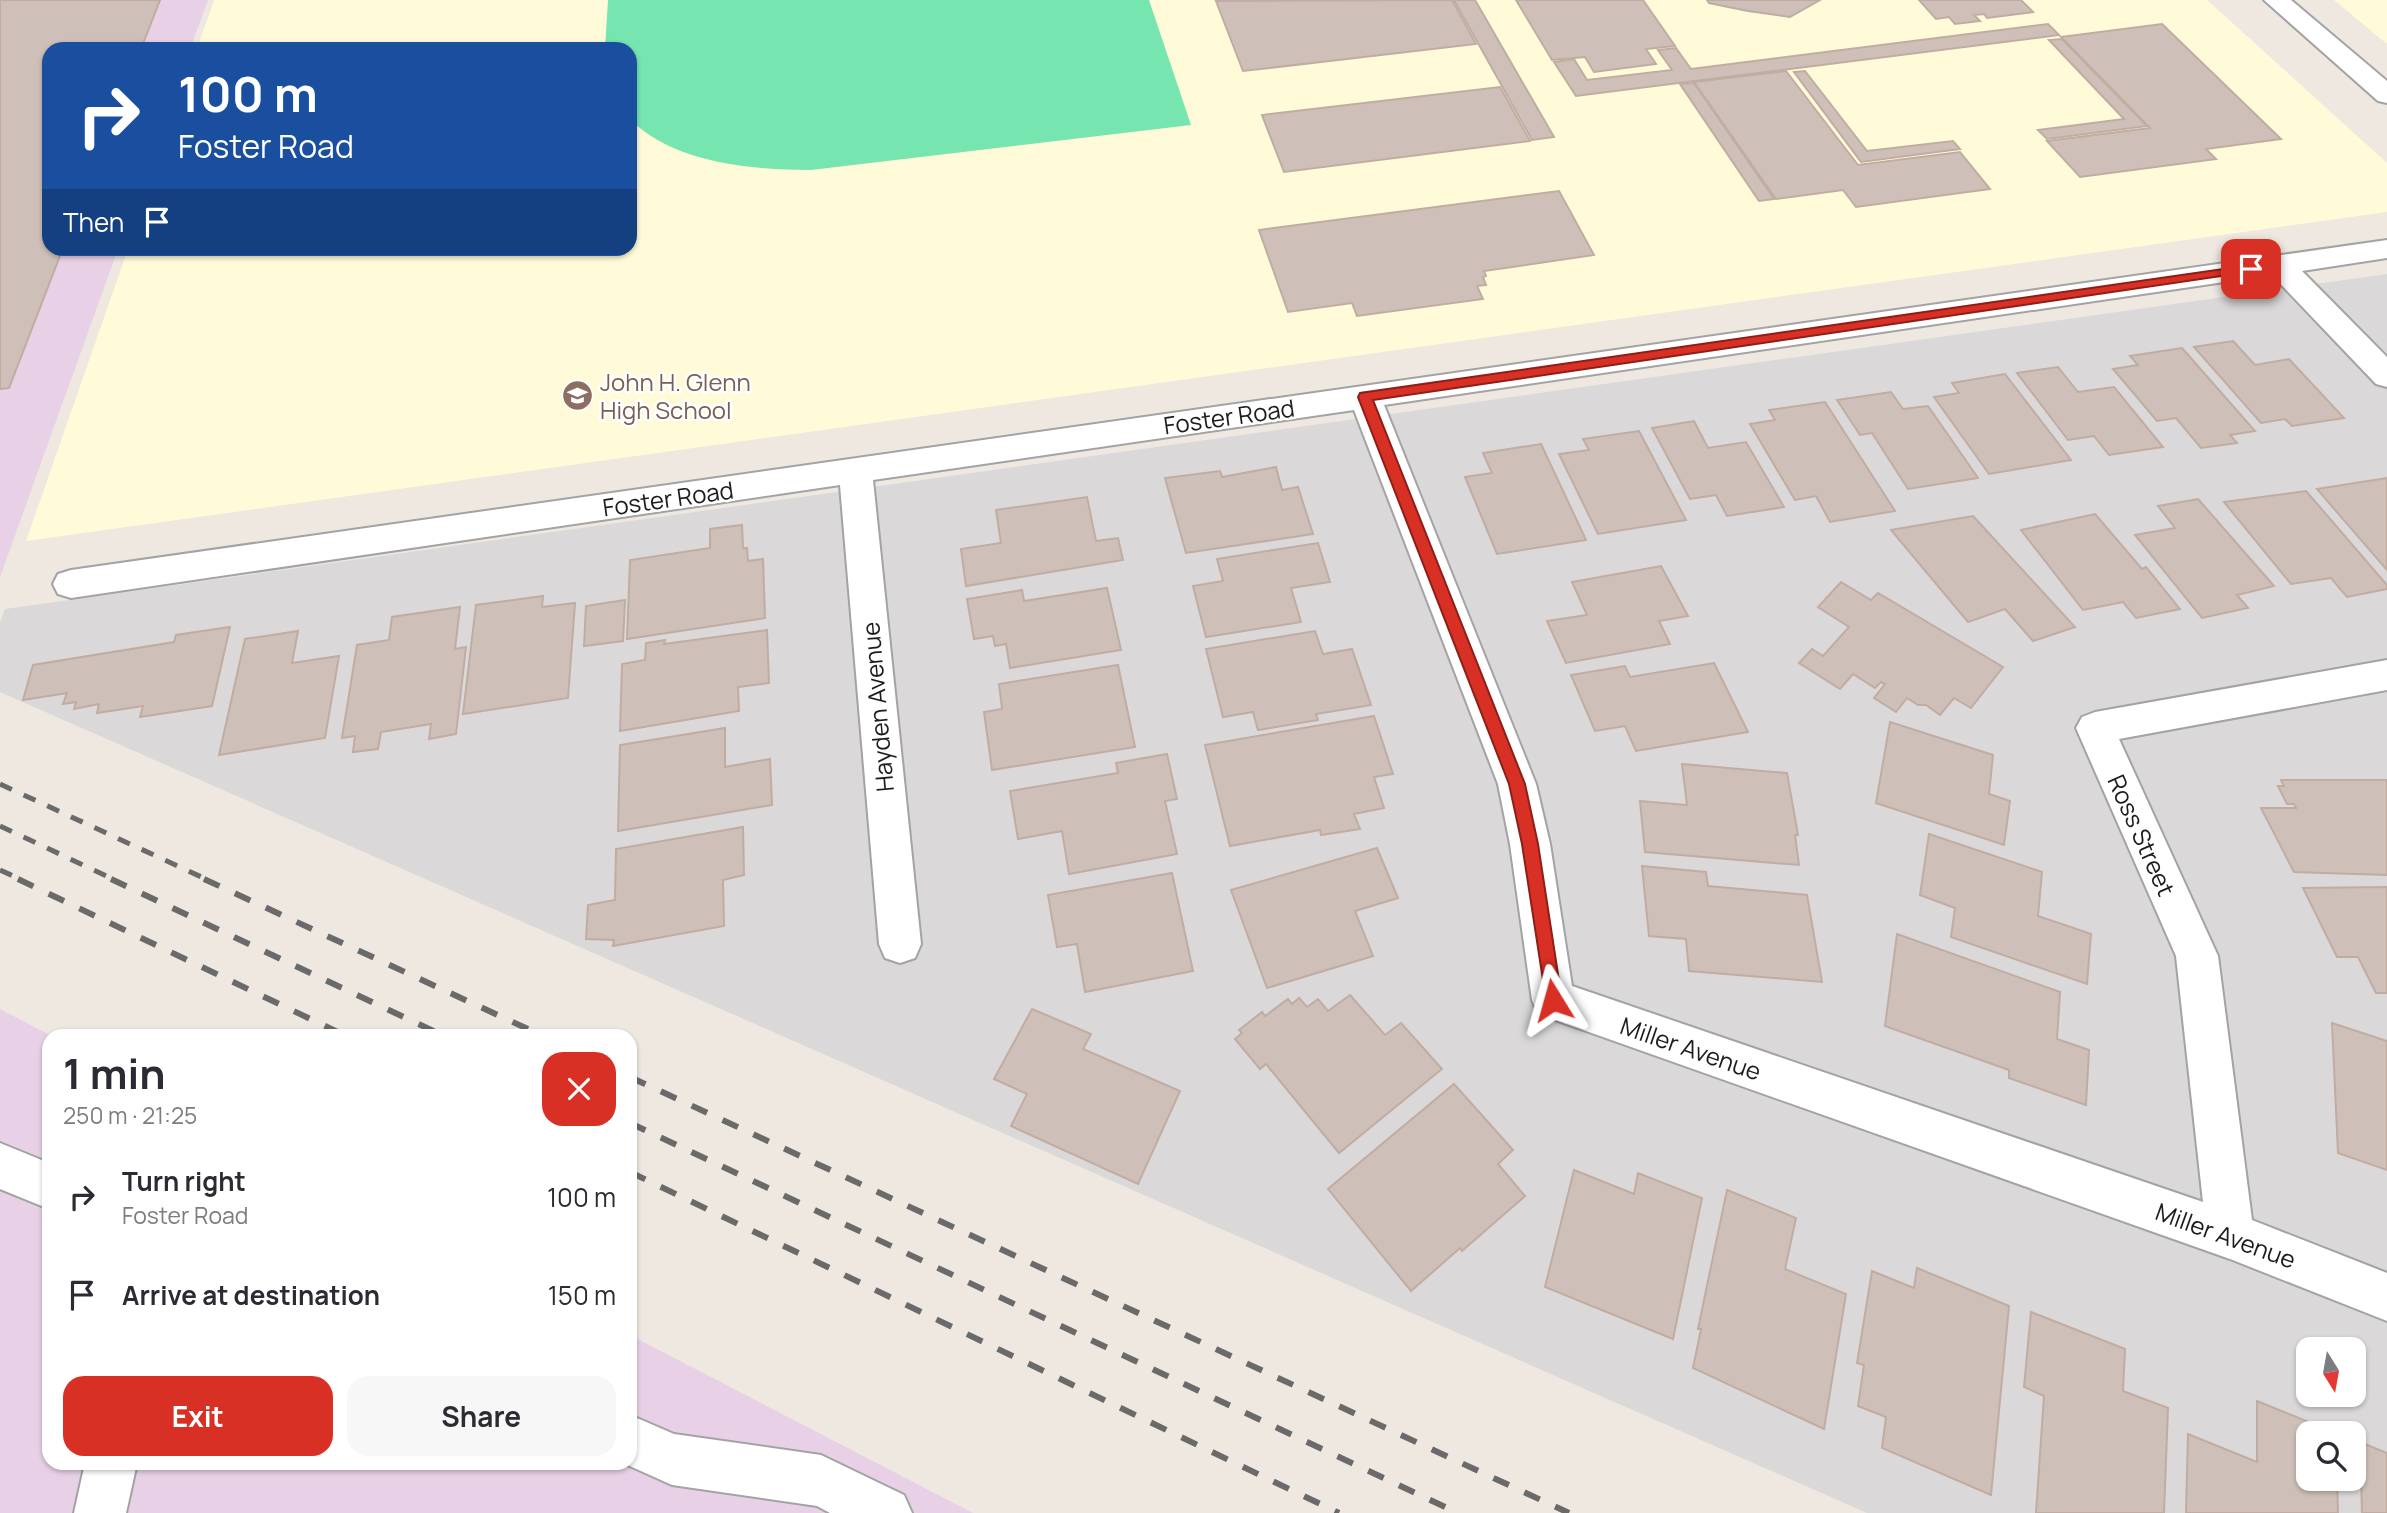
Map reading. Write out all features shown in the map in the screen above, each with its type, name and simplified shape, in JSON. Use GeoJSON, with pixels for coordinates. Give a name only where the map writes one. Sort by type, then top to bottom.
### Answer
{"type":"FeatureCollection","features":[{"type":"Feature","properties":{"kind":"street"},"geometry":{"type":"LineString","coordinates":[[2276,0],[2387,95]]}},
{"type":"Feature","properties":{"kind":"street","name":"Foster Road"},"geometry":{"type":"LineString","coordinates":[[71,584],[2387,249]]}},
{"type":"Feature","properties":{"kind":"street"},"geometry":{"type":"LineString","coordinates":[[2279,265],[2387,376]]}},
{"type":"Feature","properties":{"kind":"street","name":"Miller Avenue"},"geometry":{"type":"LineString","coordinates":[[1365,397],[1517,784],[1530,844],[1553,1000],[2230,1235],[2387,1297]]}},
{"type":"Feature","properties":{"kind":"street","name":"Hayden Avenue"},"geometry":{"type":"LineString","coordinates":[[855,471],[900,944]]}},
{"type":"Feature","properties":{"kind":"street","name":"Ross Street"},"geometry":{"type":"LineString","coordinates":[[2230,1235],[2197,956],[2095,728],[2387,675]]}},
{"type":"Feature","properties":{"kind":"street"},"geometry":{"type":"LineString","coordinates":[[0,1166],[42,1183]]}},
{"type":"Feature","properties":{"kind":"street"},"geometry":{"type":"LineString","coordinates":[[637,1443],[672,1459],[821,1481],[886,1513]]}},
{"type":"Feature","properties":{"kind":"street"},"geometry":{"type":"LineString","coordinates":[[100,1513],[109,1470]]}},
{"type":"Feature","properties":{"kind":"shaded area"},"geometry":{"type":"Polygon","coordinates":[[[0,0],[208,0],[193,42],[42,42],[42,256],[115,256],[0,577],[0,0]]]}},
{"type":"Feature","properties":{"kind":"shaded area","name":"John H. Glenn High School"},"geometry":{"type":"Polygon","coordinates":[[[214,0],[2207,0],[2387,163],[2387,212],[26,541],[126,256],[637,256],[637,42],[199,42],[214,0]]]}},
{"type":"Feature","properties":{"kind":"shaded area"},"geometry":{"type":"Polygon","coordinates":[[[2334,0],[2387,0],[2387,44],[2334,0]]]}},
{"type":"Feature","properties":{"kind":"shaded area"},"geometry":{"type":"Polygon","coordinates":[[[2387,274],[2387,1513],[1867,1513],[0,692],[0,622],[5,609],[2387,274]]]}},
{"type":"Feature","properties":{"kind":"shaded area"},"geometry":{"type":"Polygon","coordinates":[[[0,1009],[42,1031],[42,1470],[637,1470],[637,1339],[973,1513],[0,1513],[0,1009]]]}},
{"type":"Feature","properties":{"kind":"green space"},"geometry":{"type":"Polygon","coordinates":[[[608,0],[1149,0],[1191,125],[811,170],[739,165],[714,161],[668,146],[637,125],[637,42],[605,42],[608,0]]]}},
{"type":"Feature","properties":{"kind":"building"},"geometry":{"type":"Polygon","coordinates":[[[0,0],[160,0],[144,42],[42,42],[42,256],[60,256],[9,388],[0,389],[0,0]]]}},
{"type":"Feature","properties":{"kind":"building"},"geometry":{"type":"Polygon","coordinates":[[[1452,0],[1476,44],[1243,71],[1216,1],[1452,0]]]}},
{"type":"Feature","properties":{"kind":"building"},"geometry":{"type":"Polygon","coordinates":[[[1454,0],[1475,0],[1554,137],[1532,140],[1454,0]]]}},
{"type":"Feature","properties":{"kind":"building"},"geometry":{"type":"Polygon","coordinates":[[[1516,0],[1643,0],[1675,46],[1646,49],[1656,64],[1594,72],[1585,57],[1552,60],[1516,0]]]}},
{"type":"Feature","properties":{"kind":"building"},"geometry":{"type":"Polygon","coordinates":[[[1707,0],[1820,0],[1790,17],[1748,11],[1709,3],[1707,0]]]}},
{"type":"Feature","properties":{"kind":"building"},"geometry":{"type":"Polygon","coordinates":[[[1919,0],[2021,0],[2033,12],[1987,18],[1984,14],[1974,15],[1980,21],[1955,24],[1949,17],[1936,19],[1919,0]]]}},
{"type":"Feature","properties":{"kind":"building"},"geometry":{"type":"Polygon","coordinates":[[[2048,24],[2059,35],[1576,96],[1554,62],[1574,59],[1587,80],[1672,70],[1658,50],[1676,48],[1691,69],[2048,24]]]}},
{"type":"Feature","properties":{"kind":"building"},"geometry":{"type":"Polygon","coordinates":[[[2162,24],[2281,139],[2206,149],[2216,159],[2080,177],[2047,141],[2150,128],[2061,37],[2162,24]]]}},
{"type":"Feature","properties":{"kind":"building"},"geometry":{"type":"Polygon","coordinates":[[[2062,39],[2147,126],[2047,139],[2038,130],[2124,119],[2049,40],[2062,39]]]}},
{"type":"Feature","properties":{"kind":"building"},"geometry":{"type":"Polygon","coordinates":[[[1786,71],[1858,165],[1960,152],[1990,189],[1856,207],[1843,190],[1776,199],[1694,82],[1786,71]]]}},
{"type":"Feature","properties":{"kind":"building"},"geometry":{"type":"Polygon","coordinates":[[[1805,71],[1867,151],[1953,141],[1960,149],[1861,162],[1794,72],[1805,71]]]}},
{"type":"Feature","properties":{"kind":"building"},"geometry":{"type":"Polygon","coordinates":[[[1694,83],[1774,199],[1759,201],[1680,84],[1694,83]]]}},
{"type":"Feature","properties":{"kind":"building"},"geometry":{"type":"Polygon","coordinates":[[[1500,87],[1530,141],[1284,172],[1262,115],[1500,87]]]}},
{"type":"Feature","properties":{"kind":"building"},"geometry":{"type":"Polygon","coordinates":[[[1559,191],[1594,255],[1484,271],[1486,285],[1477,286],[1483,299],[1357,316],[1352,303],[1288,312],[1259,230],[1559,191]]]}},
{"type":"Feature","properties":{"kind":"building"},"geometry":{"type":"Polygon","coordinates":[[[2233,341],[2255,365],[2289,359],[2344,418],[2292,426],[2285,419],[2261,423],[2194,347],[2233,341]]]}},
{"type":"Feature","properties":{"kind":"building"},"geometry":{"type":"Polygon","coordinates":[[[2182,348],[2255,431],[2230,435],[2237,443],[2201,448],[2176,418],[2157,421],[2113,369],[2138,365],[2130,356],[2182,348]]]}},
{"type":"Feature","properties":{"kind":"building"},"geometry":{"type":"Polygon","coordinates":[[[2058,367],[2078,392],[2114,387],[2163,447],[2109,455],[2094,436],[2068,440],[2017,373],[2058,367]]]}},
{"type":"Feature","properties":{"kind":"building"},"geometry":{"type":"Polygon","coordinates":[[[2005,374],[2071,460],[1989,474],[1934,397],[1959,393],[1952,383],[2005,374]]]}},
{"type":"Feature","properties":{"kind":"building"},"geometry":{"type":"Polygon","coordinates":[[[1891,392],[1903,409],[1928,406],[1978,478],[1908,489],[1872,433],[1860,435],[1837,400],[1891,392]]]}},
{"type":"Feature","properties":{"kind":"building"},"geometry":{"type":"Polygon","coordinates":[[[1825,402],[1895,511],[1830,522],[1816,496],[1795,500],[1750,424],[1775,420],[1769,410],[1825,402]]]}},
{"type":"Feature","properties":{"kind":"building"},"geometry":{"type":"Polygon","coordinates":[[[1694,421],[1708,448],[1746,442],[1784,507],[1727,516],[1716,495],[1690,499],[1652,428],[1694,421]]]}},
{"type":"Feature","properties":{"kind":"building"},"geometry":{"type":"Polygon","coordinates":[[[1639,431],[1686,520],[1598,534],[1559,454],[1589,450],[1583,439],[1639,431]]]}},
{"type":"Feature","properties":{"kind":"building"},"geometry":{"type":"Polygon","coordinates":[[[1541,444],[1586,540],[1497,554],[1465,477],[1492,473],[1483,453],[1541,444]]]}},
{"type":"Feature","properties":{"kind":"building"},"geometry":{"type":"Polygon","coordinates":[[[1276,467],[1282,490],[1298,487],[1313,534],[1186,553],[1165,478],[1220,471],[1222,477],[1276,467]]]}},
{"type":"Feature","properties":{"kind":"building"},"geometry":{"type":"Polygon","coordinates":[[[2387,478],[2387,570],[2317,489],[2387,478]]]}},
{"type":"Feature","properties":{"kind":"building"},"geometry":{"type":"Polygon","coordinates":[[[2306,491],[2387,585],[2387,589],[2347,597],[2331,578],[2291,584],[2224,502],[2306,491]]]}},
{"type":"Feature","properties":{"kind":"building"},"geometry":{"type":"Polygon","coordinates":[[[1087,497],[1096,541],[1118,538],[1123,560],[966,586],[961,549],[1001,543],[996,510],[1087,497]]]}},
{"type":"Feature","properties":{"kind":"building"},"geometry":{"type":"Polygon","coordinates":[[[2198,499],[2274,586],[2237,595],[2248,608],[2202,618],[2135,535],[2175,528],[2158,506],[2198,499]]]}},
{"type":"Feature","properties":{"kind":"building"},"geometry":{"type":"Polygon","coordinates":[[[2095,514],[2142,569],[2146,567],[2180,609],[2136,618],[2123,602],[2083,610],[2021,530],[2095,514]]]}},
{"type":"Feature","properties":{"kind":"building"},"geometry":{"type":"Polygon","coordinates":[[[1973,516],[2075,627],[2033,641],[2005,609],[1968,622],[1891,530],[1973,516]]]}},
{"type":"Feature","properties":{"kind":"building"},"geometry":{"type":"Polygon","coordinates":[[[742,525],[743,548],[747,548],[748,561],[763,559],[765,618],[627,639],[630,560],[710,548],[710,529],[742,525]]]}},
{"type":"Feature","properties":{"kind":"building"},"geometry":{"type":"Polygon","coordinates":[[[1318,543],[1330,582],[1291,588],[1301,622],[1206,637],[1193,586],[1223,581],[1217,559],[1318,543]]]}},
{"type":"Feature","properties":{"kind":"building"},"geometry":{"type":"Polygon","coordinates":[[[1661,566],[1688,616],[1659,621],[1670,644],[1566,663],[1547,621],[1587,615],[1572,582],[1661,566]]]}},
{"type":"Feature","properties":{"kind":"building"},"geometry":{"type":"Polygon","coordinates":[[[1841,582],[1871,600],[1878,593],[2003,667],[1971,708],[1954,698],[1940,715],[1926,705],[1918,705],[1907,698],[1896,712],[1874,698],[1885,684],[1881,682],[1875,688],[1853,674],[1840,689],[1799,663],[1812,649],[1823,656],[1849,627],[1818,607],[1841,582]]]}},
{"type":"Feature","properties":{"kind":"building"},"geometry":{"type":"Polygon","coordinates":[[[1107,588],[1121,650],[1010,668],[1006,644],[995,646],[993,636],[974,639],[967,599],[1022,590],[1024,601],[1107,588]]]}},
{"type":"Feature","properties":{"kind":"building"},"geometry":{"type":"Polygon","coordinates":[[[543,596],[542,607],[575,603],[568,698],[463,714],[476,605],[543,596]]]}},
{"type":"Feature","properties":{"kind":"building"},"geometry":{"type":"Polygon","coordinates":[[[625,600],[623,641],[584,646],[586,606],[625,600]]]}},
{"type":"Feature","properties":{"kind":"building"},"geometry":{"type":"Polygon","coordinates":[[[460,607],[455,649],[466,647],[456,734],[429,739],[431,724],[381,732],[378,749],[353,752],[355,736],[342,738],[357,645],[389,640],[392,617],[460,607]]]}},
{"type":"Feature","properties":{"kind":"building"},"geometry":{"type":"Polygon","coordinates":[[[230,627],[212,706],[140,717],[143,706],[97,713],[99,704],[74,709],[76,702],[63,704],[67,693],[23,700],[33,665],[174,642],[176,635],[230,627]]]}},
{"type":"Feature","properties":{"kind":"building"},"geometry":{"type":"Polygon","coordinates":[[[767,630],[769,683],[738,687],[739,711],[620,731],[622,664],[645,660],[646,643],[665,640],[664,644],[767,630]]]}},
{"type":"Feature","properties":{"kind":"building"},"geometry":{"type":"Polygon","coordinates":[[[298,631],[292,663],[339,656],[325,738],[219,755],[245,639],[298,631]]]}},
{"type":"Feature","properties":{"kind":"building"},"geometry":{"type":"Polygon","coordinates":[[[1315,631],[1323,654],[1352,649],[1371,705],[1316,714],[1318,720],[1258,730],[1253,712],[1223,717],[1206,649],[1315,631]]]}},
{"type":"Feature","properties":{"kind":"building"},"geometry":{"type":"Polygon","coordinates":[[[1714,663],[1748,732],[1636,751],[1625,726],[1595,731],[1571,675],[1625,666],[1630,677],[1714,663]]]}},
{"type":"Feature","properties":{"kind":"building"},"geometry":{"type":"Polygon","coordinates":[[[1118,665],[1135,747],[992,770],[984,712],[1002,709],[999,684],[1118,665]]]}},
{"type":"Feature","properties":{"kind":"building"},"geometry":{"type":"Polygon","coordinates":[[[1374,716],[1393,774],[1374,777],[1384,808],[1354,814],[1360,829],[1321,835],[1320,830],[1230,846],[1205,745],[1374,716]]]}},
{"type":"Feature","properties":{"kind":"building"},"geometry":{"type":"Polygon","coordinates":[[[1890,722],[1993,755],[1989,794],[2010,801],[2004,845],[1876,803],[1890,722]]]}},
{"type":"Feature","properties":{"kind":"building"},"geometry":{"type":"Polygon","coordinates":[[[725,728],[725,767],[770,759],[772,805],[618,831],[620,745],[725,728]]]}},
{"type":"Feature","properties":{"kind":"building"},"geometry":{"type":"Polygon","coordinates":[[[1167,754],[1177,799],[1165,801],[1177,854],[1069,874],[1062,831],[1018,839],[1010,791],[1118,773],[1116,763],[1167,754]]]}},
{"type":"Feature","properties":{"kind":"building"},"geometry":{"type":"Polygon","coordinates":[[[1682,764],[1787,773],[1798,835],[1795,835],[1799,865],[1645,852],[1640,801],[1687,805],[1682,764]]]}},
{"type":"Feature","properties":{"kind":"building"},"geometry":{"type":"Polygon","coordinates":[[[2281,780],[2387,780],[2387,875],[2294,872],[2261,808],[2296,808],[2294,804],[2287,804],[2278,786],[2284,786],[2281,780]]]}},
{"type":"Feature","properties":{"kind":"building"},"geometry":{"type":"Polygon","coordinates":[[[743,827],[744,875],[723,880],[724,926],[613,946],[614,940],[586,939],[588,905],[615,900],[616,849],[743,827]]]}},
{"type":"Feature","properties":{"kind":"building"},"geometry":{"type":"Polygon","coordinates":[[[1929,834],[2042,872],[2038,916],[2091,934],[2087,984],[1951,937],[1955,908],[1920,895],[1929,834]]]}},
{"type":"Feature","properties":{"kind":"building"},"geometry":{"type":"Polygon","coordinates":[[[1377,848],[1398,898],[1355,911],[1373,956],[1267,988],[1231,890],[1377,848]]]}},
{"type":"Feature","properties":{"kind":"building"},"geometry":{"type":"Polygon","coordinates":[[[1642,866],[1706,872],[1708,886],[1807,895],[1822,982],[1689,971],[1686,939],[1649,936],[1642,866]]]}},
{"type":"Feature","properties":{"kind":"building"},"geometry":{"type":"Polygon","coordinates":[[[1172,873],[1193,971],[1085,992],[1077,944],[1057,947],[1048,895],[1172,873]]]}},
{"type":"Feature","properties":{"kind":"building"},"geometry":{"type":"Polygon","coordinates":[[[2387,887],[2387,993],[2376,993],[2358,957],[2337,957],[2303,888],[2387,887]]]}},
{"type":"Feature","properties":{"kind":"building"},"geometry":{"type":"Polygon","coordinates":[[[1897,934],[2060,992],[2057,1039],[2089,1050],[2086,1105],[2009,1078],[2009,1070],[1885,1026],[1897,934]]]}},
{"type":"Feature","properties":{"kind":"building"},"geometry":{"type":"Polygon","coordinates":[[[1350,995],[1385,1035],[1401,1023],[1442,1069],[1339,1153],[1266,1064],[1260,1069],[1235,1039],[1242,1033],[1239,1030],[1262,1012],[1265,1016],[1288,999],[1292,1004],[1299,998],[1307,1007],[1318,999],[1328,1011],[1350,995]]]}},
{"type":"Feature","properties":{"kind":"building"},"geometry":{"type":"Polygon","coordinates":[[[1032,1009],[1091,1034],[1083,1049],[1180,1091],[1138,1184],[1011,1126],[1027,1094],[994,1079],[1032,1009]]]}},
{"type":"Feature","properties":{"kind":"building"},"geometry":{"type":"Polygon","coordinates":[[[2332,1023],[2387,1041],[2387,1170],[2338,1153],[2332,1023]]]}},
{"type":"Feature","properties":{"kind":"building"},"geometry":{"type":"Polygon","coordinates":[[[1454,1084],[1513,1150],[1498,1164],[1525,1196],[1411,1291],[1328,1189],[1454,1084]]]}},
{"type":"Feature","properties":{"kind":"building"},"geometry":{"type":"Polygon","coordinates":[[[1574,1170],[1634,1194],[1638,1173],[1702,1198],[1673,1339],[1545,1287],[1574,1170]]]}},
{"type":"Feature","properties":{"kind":"building"},"geometry":{"type":"Polygon","coordinates":[[[1727,1190],[1796,1218],[1785,1269],[1846,1294],[1824,1429],[1693,1368],[1701,1329],[1698,1329],[1727,1190]]]}},
{"type":"Feature","properties":{"kind":"building"},"geometry":{"type":"Polygon","coordinates":[[[1917,1268],[2009,1306],[1991,1495],[1882,1448],[1886,1417],[1858,1406],[1864,1365],[1857,1363],[1872,1271],[1914,1288],[1917,1268]]]}},
{"type":"Feature","properties":{"kind":"building"},"geometry":{"type":"Polygon","coordinates":[[[2031,1312],[2125,1349],[2123,1391],[2168,1408],[2164,1513],[2036,1513],[2044,1396],[2024,1387],[2031,1312]]]}},
{"type":"Feature","properties":{"kind":"building"},"geometry":{"type":"Polygon","coordinates":[[[2257,1401],[2306,1421],[2296,1421],[2296,1491],[2337,1491],[2338,1513],[2186,1513],[2188,1434],[2257,1462],[2257,1401]]]}},
{"type":"Feature","properties":{"kind":"building"},"geometry":{"type":"Polygon","coordinates":[[[2366,1444],[2387,1453],[2387,1513],[2362,1513],[2361,1491],[2366,1491],[2366,1444]]]}},
{"type":"Feature","properties":{"kind":"railway"},"geometry":{"type":"LineString","coordinates":[[0,784],[208,880]]}},
{"type":"Feature","properties":{"kind":"railway"},"geometry":{"type":"LineString","coordinates":[[0,826],[115,880]]}},
{"type":"Feature","properties":{"kind":"railway"},"geometry":{"type":"LineString","coordinates":[[0,870],[22,880]]}},
{"type":"Feature","properties":{"kind":"railway"},"geometry":{"type":"LineString","coordinates":[[18,879],[331,1029]]}},
{"type":"Feature","properties":{"kind":"railway"},"geometry":{"type":"LineString","coordinates":[[111,879],[429,1029]]}},
{"type":"Feature","properties":{"kind":"railway"},"geometry":{"type":"LineString","coordinates":[[204,879],[528,1029]]}},
{"type":"Feature","properties":{"kind":"railway"},"geometry":{"type":"LineString","coordinates":[[637,1080],[1569,1513]]}},
{"type":"Feature","properties":{"kind":"railway"},"geometry":{"type":"LineString","coordinates":[[637,1126],[1458,1513]]}},
{"type":"Feature","properties":{"kind":"railway"},"geometry":{"type":"LineString","coordinates":[[637,1175],[1339,1513]]}},
{"type":"Feature","properties":{"kind":"place","name":"John H. Glenn High School"},"geometry":{"type":"Point","coordinates":[577,395]}},
{"type":"Feature","properties":{"kind":"route"},"geometry":{"type":"LineString","coordinates":[[1553,1000],[1525,813],[1517,784],[1365,397],[2251,269]]}}]}
